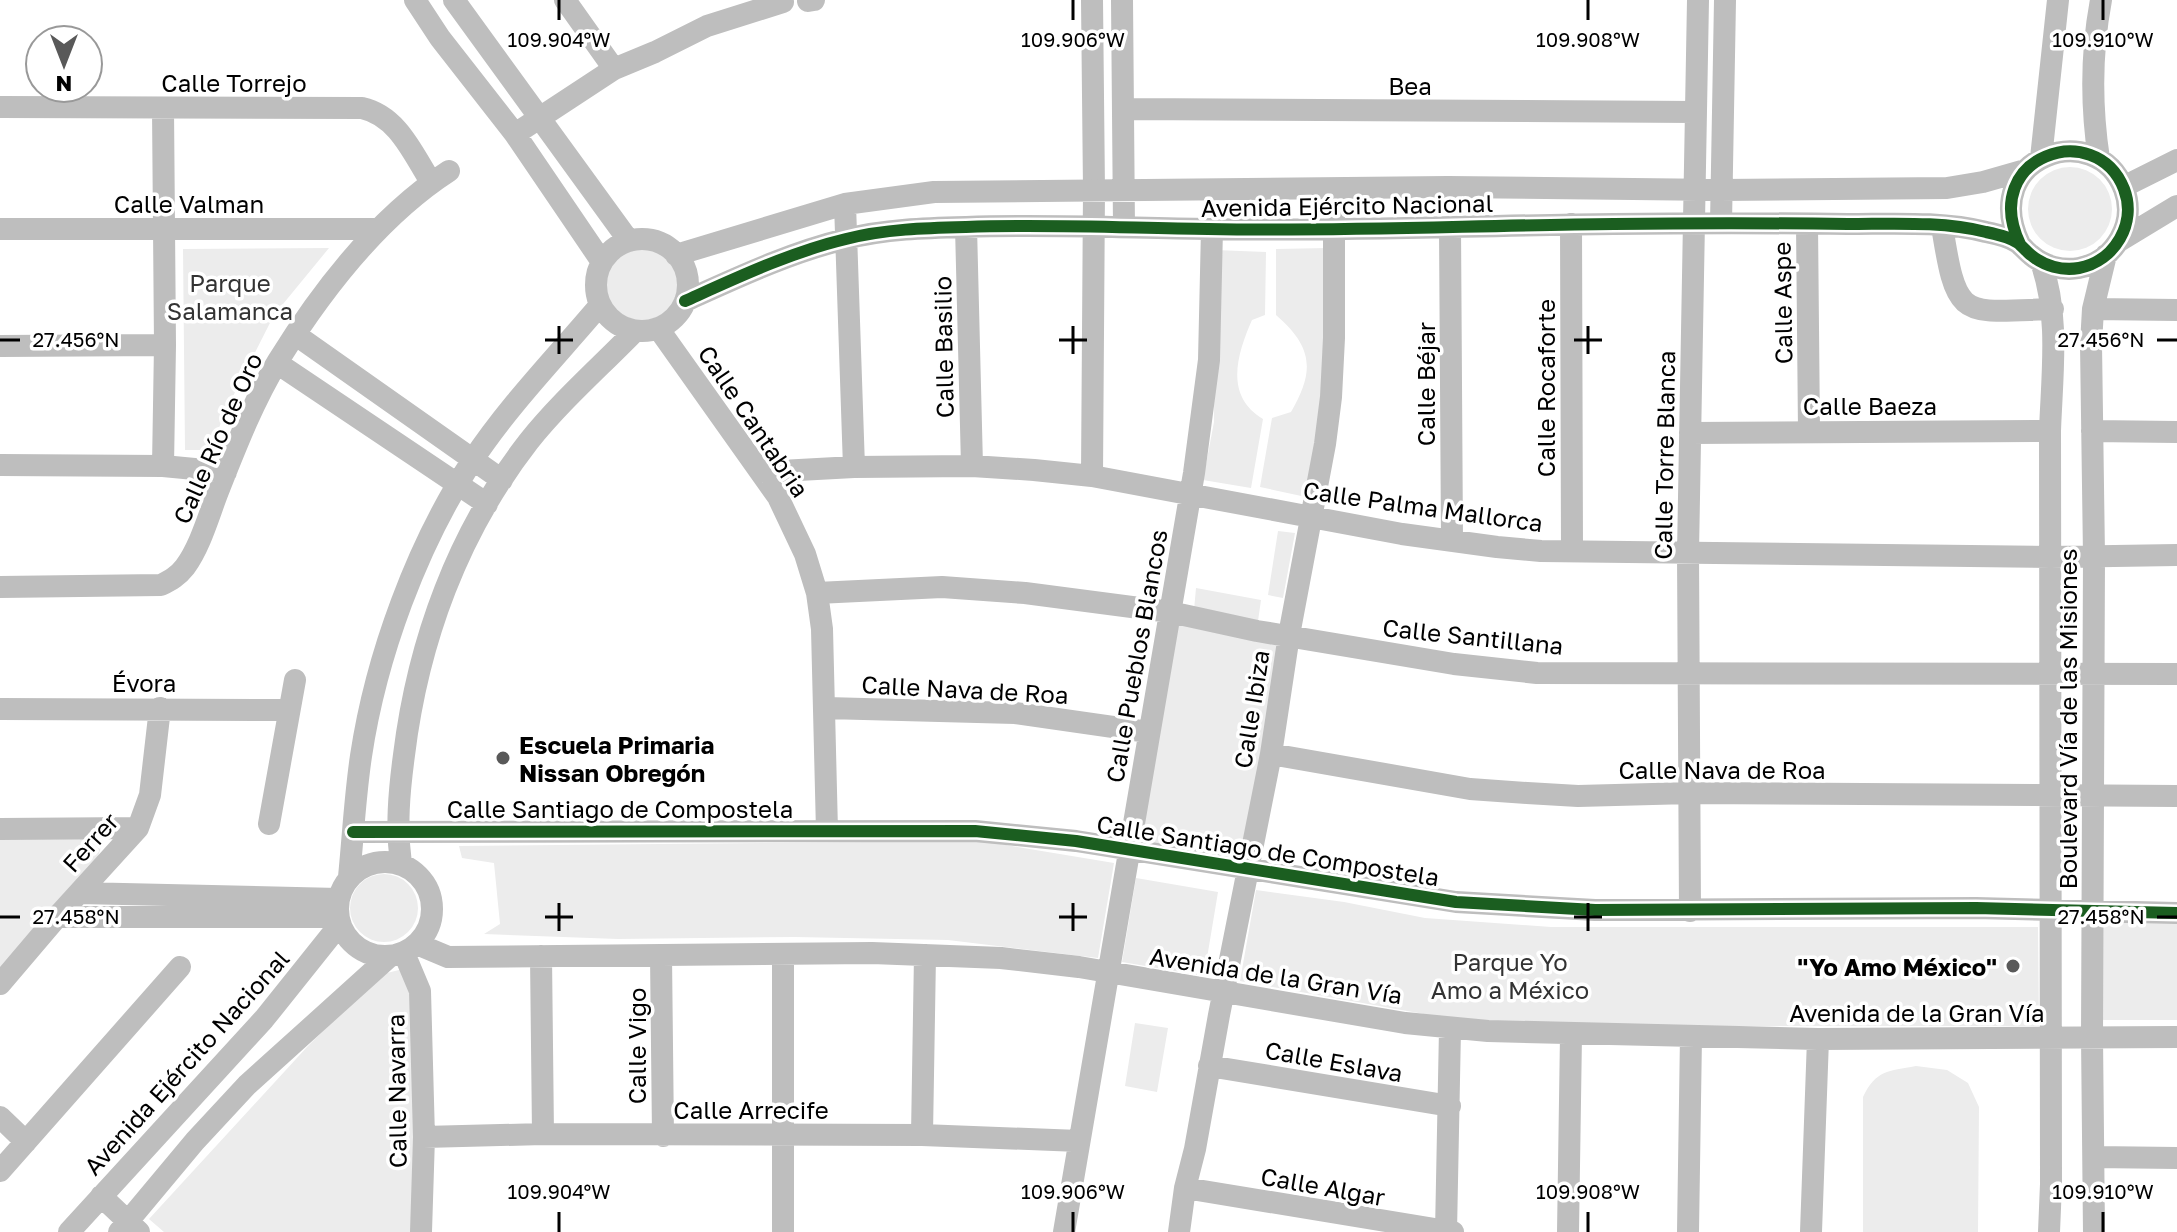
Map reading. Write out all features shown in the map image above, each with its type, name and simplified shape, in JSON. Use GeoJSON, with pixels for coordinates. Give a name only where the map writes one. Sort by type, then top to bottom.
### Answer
{"type":"FeatureCollection","features":[{"type":"Feature","properties":{"kind":"street"},"geometry":{"type":"LineString","coordinates":[[415,0],[440,38],[515,134],[602,262]]}},
{"type":"Feature","properties":{"kind":"street"},"geometry":{"type":"LineString","coordinates":[[454,0],[629,241]]}},
{"type":"Feature","properties":{"kind":"street"},"geometry":{"type":"LineString","coordinates":[[565,0],[614,69]]}},
{"type":"Feature","properties":{"kind":"street"},"geometry":{"type":"LineString","coordinates":[[1092,0],[1092,476]]}},
{"type":"Feature","properties":{"kind":"street"},"geometry":{"type":"LineString","coordinates":[[1122,0],[1124,227]]}},
{"type":"Feature","properties":{"kind":"street","name":"Calle Torre Blanca"},"geometry":{"type":"LineString","coordinates":[[1690,911],[1688,553],[1698,0]]}},
{"type":"Feature","properties":{"kind":"street"},"geometry":{"type":"LineString","coordinates":[[1721,223],[1725,0]]}},
{"type":"Feature","properties":{"kind":"street"},"geometry":{"type":"LineString","coordinates":[[2033,164],[2058,0]]}},
{"type":"Feature","properties":{"kind":"street"},"geometry":{"type":"LineString","coordinates":[[2099,159],[2093,119],[2093,85],[2101,0]]}},
{"type":"Feature","properties":{"kind":"street"},"geometry":{"type":"LineString","coordinates":[[515,134],[614,69],[742,8],[783,2]]}},
{"type":"Feature","properties":{"kind":"street","name":"Calle Torrejo"},"geometry":{"type":"LineString","coordinates":[[0,107],[362,108],[377,111],[440,177]]}},
{"type":"Feature","properties":{"kind":"street"},"geometry":{"type":"LineString","coordinates":[[163,109],[163,466]]}},
{"type":"Feature","properties":{"kind":"street","name":"Bea"},"geometry":{"type":"LineString","coordinates":[[1124,109],[1696,112]]}},
{"type":"Feature","properties":{"kind":"street"},"geometry":{"type":"LineString","coordinates":[[2113,248],[2126,224],[2128,206],[2123,187],[2113,171],[2099,159],[2080,152],[2060,152],[2033,164],[2014,186],[2009,206],[2011,226],[2020,244],[2041,262],[2058,268],[2075,269],[2092,264],[2177,206]]}},
{"type":"Feature","properties":{"kind":"street"},"geometry":{"type":"LineString","coordinates":[[2123,187],[2177,160]]}},
{"type":"Feature","properties":{"kind":"street","name":"Avenida Ejército Nacional"},"geometry":{"type":"LineString","coordinates":[[676,255],[845,204],[934,192],[1448,187],[1720,190],[1947,188],[1983,182],[2033,164]]}},
{"type":"Feature","properties":{"kind":"street","name":"Calle Río de Oro"},"geometry":{"type":"LineString","coordinates":[[0,587],[161,585],[175,578],[186,566],[198,543],[226,472],[277,363],[339,275],[379,229],[440,177]]}},
{"type":"Feature","properties":{"kind":"street","name":"Calle Ibiza"},"geometry":{"type":"LineString","coordinates":[[1179,1232],[1185,1188],[1271,754],[1331,397],[1334,189]]}},
{"type":"Feature","properties":{"kind":"street"},"geometry":{"type":"LineString","coordinates":[[845,204],[854,467]]}},
{"type":"Feature","properties":{"kind":"street","name":"Avenida Ejército Nacional"},"geometry":{"type":"LineString","coordinates":[[685,301],[806,251],[847,238],[966,227],[1335,229],[1694,223],[1942,226],[1987,232],[2020,244]]}},
{"type":"Feature","properties":{"kind":"street","name":"Calle Rocaforte"},"geometry":{"type":"LineString","coordinates":[[1571,224],[1572,551]]}},
{"type":"Feature","properties":{"kind":"street","name":"Calle Aspe"},"geometry":{"type":"LineString","coordinates":[[1807,224],[1809,431]]}},
{"type":"Feature","properties":{"kind":"street"},"geometry":{"type":"LineString","coordinates":[[1942,226],[1948,269],[1955,289],[1965,304],[1979,310],[2053,309]]}},
{"type":"Feature","properties":{"kind":"street","name":"Calle Basilio"},"geometry":{"type":"LineString","coordinates":[[966,227],[972,466]]}},
{"type":"Feature","properties":{"kind":"street","name":"Calle Béjar"},"geometry":{"type":"LineString","coordinates":[[1450,227],[1452,541]]}},
{"type":"Feature","properties":{"kind":"street","name":"Calle Valman"},"geometry":{"type":"LineString","coordinates":[[0,229],[379,229]]}},
{"type":"Feature","properties":{"kind":"street","name":"Calle Pueblos Blancos"},"geometry":{"type":"LineString","coordinates":[[1064,1232],[1190,496],[1209,360],[1212,229]]}},
{"type":"Feature","properties":{"kind":"street"},"geometry":{"type":"LineString","coordinates":[[639,240],[659,243],[676,255],[687,277],[685,301],[674,317],[658,328],[635,331],[614,322],[600,305],[596,291],[596,276],[602,262],[618,246],[639,240]]}},
{"type":"Feature","properties":{"kind":"street","name":"Boulevard Vía de las Misiones"},"geometry":{"type":"LineString","coordinates":[[2094,1232],[2093,309],[2113,248]]}},
{"type":"Feature","properties":{"kind":"street","name":"Boulevard Vía de las Misiones"},"geometry":{"type":"LineString","coordinates":[[2041,262],[2053,309],[2050,431],[2053,676],[2049,1232]]}},
{"type":"Feature","properties":{"kind":"street"},"geometry":{"type":"LineString","coordinates":[[404,951],[374,955],[359,949],[347,938],[339,913],[349,877],[362,753],[387,648],[408,586],[458,483],[513,408],[600,305]]}},
{"type":"Feature","properties":{"kind":"street"},"geometry":{"type":"LineString","coordinates":[[2093,309],[2177,310]]}},
{"type":"Feature","properties":{"kind":"street","name":"Calle Cantabria"},"geometry":{"type":"LineString","coordinates":[[658,328],[778,497],[805,554],[817,593],[822,629],[827,831]]}},
{"type":"Feature","properties":{"kind":"street"},"geometry":{"type":"LineString","coordinates":[[401,864],[397,831],[408,718],[423,655],[462,547],[530,440],[635,331]]}},
{"type":"Feature","properties":{"kind":"street"},"geometry":{"type":"LineString","coordinates":[[296,335],[502,480]]}},
{"type":"Feature","properties":{"kind":"street"},"geometry":{"type":"LineString","coordinates":[[0,346],[165,345]]}},
{"type":"Feature","properties":{"kind":"street"},"geometry":{"type":"LineString","coordinates":[[277,363],[487,504]]}},
{"type":"Feature","properties":{"kind":"street","name":"Calle Baeza"},"geometry":{"type":"LineString","coordinates":[[1690,433],[2050,431]]}},
{"type":"Feature","properties":{"kind":"street"},"geometry":{"type":"LineString","coordinates":[[2092,431],[2177,432]]}},
{"type":"Feature","properties":{"kind":"street"},"geometry":{"type":"LineString","coordinates":[[0,465],[163,466],[226,472]]}},
{"type":"Feature","properties":{"kind":"street","name":"Calle Palma Mallorca"},"geometry":{"type":"LineString","coordinates":[[761,472],[972,466],[1092,476],[1190,496],[1497,547],[1688,553],[2051,557],[2177,555]]}},
{"type":"Feature","properties":{"kind":"street","name":"Calle Santillana"},"geometry":{"type":"LineString","coordinates":[[817,593],[881,588],[957,588],[1025,593],[1170,612],[1257,631],[1454,664],[1537,673],[2177,674]]}},
{"type":"Feature","properties":{"kind":"street"},"geometry":{"type":"LineString","coordinates":[[269,824],[295,680]]}},
{"type":"Feature","properties":{"kind":"street","name":"Ferrer"},"geometry":{"type":"LineString","coordinates":[[0,984],[138,828],[150,795],[160,708]]}},
{"type":"Feature","properties":{"kind":"street","name":"Calle Nava de Roa"},"geometry":{"type":"LineString","coordinates":[[826,708],[1015,713],[1148,732]]}},
{"type":"Feature","properties":{"kind":"street","name":"Évora"},"geometry":{"type":"LineString","coordinates":[[0,709],[288,710]]}},
{"type":"Feature","properties":{"kind":"street","name":"Calle Nava de Roa"},"geometry":{"type":"LineString","coordinates":[[1271,754],[1470,789],[1578,796],[1690,793],[2177,796]]}},
{"type":"Feature","properties":{"kind":"street"},"geometry":{"type":"LineString","coordinates":[[0,829],[138,828]]}},
{"type":"Feature","properties":{"kind":"street","name":"Calle Santiago de Compostela"},"geometry":{"type":"LineString","coordinates":[[353,832],[975,831],[1129,850],[1456,902],[1595,910],[1976,908],[2177,913]]}},
{"type":"Feature","properties":{"kind":"street"},"geometry":{"type":"LineString","coordinates":[[101,1196],[129,1228],[247,1085],[297,1037],[428,931],[433,916],[432,899],[426,884],[415,872],[401,864],[382,861],[364,866],[349,877]]}},
{"type":"Feature","properties":{"kind":"street"},"geometry":{"type":"LineString","coordinates":[[79,893],[339,913]]}},
{"type":"Feature","properties":{"kind":"street"},"geometry":{"type":"LineString","coordinates":[[57,917],[339,913]]}},
{"type":"Feature","properties":{"kind":"street","name":"Avenida Ejército Nacional"},"geometry":{"type":"LineString","coordinates":[[69,1232],[264,1019],[339,913]]}},
{"type":"Feature","properties":{"kind":"street","name":"Avenida de la Gran Vía"},"geometry":{"type":"LineString","coordinates":[[404,951],[448,957],[783,954],[925,955],[1023,960],[1450,1029],[1571,1035],[1818,1039],[2177,1037]]}},
{"type":"Feature","properties":{"kind":"street","name":"Calle Navarra"},"geometry":{"type":"LineString","coordinates":[[404,951],[420,991],[424,1137],[421,1232]]}},
{"type":"Feature","properties":{"kind":"street"},"geometry":{"type":"LineString","coordinates":[[783,954],[783,1232]]}},
{"type":"Feature","properties":{"kind":"street","name":"Calle Vigo"},"geometry":{"type":"LineString","coordinates":[[661,955],[663,1136]]}},
{"type":"Feature","properties":{"kind":"street"},"geometry":{"type":"LineString","coordinates":[[922,1135],[925,955]]}},
{"type":"Feature","properties":{"kind":"street"},"geometry":{"type":"LineString","coordinates":[[541,956],[543,1134]]}},
{"type":"Feature","properties":{"kind":"street"},"geometry":{"type":"LineString","coordinates":[[0,1171],[180,967]]}},
{"type":"Feature","properties":{"kind":"street"},"geometry":{"type":"LineString","coordinates":[[1446,1232],[1450,1029]]}},
{"type":"Feature","properties":{"kind":"street"},"geometry":{"type":"LineString","coordinates":[[1568,1232],[1571,1035]]}},
{"type":"Feature","properties":{"kind":"street"},"geometry":{"type":"LineString","coordinates":[[1688,1232],[1691,1036]]}},
{"type":"Feature","properties":{"kind":"street"},"geometry":{"type":"LineString","coordinates":[[1811,1232],[1818,1039]]}},
{"type":"Feature","properties":{"kind":"street","name":"Calle Eslava"},"geometry":{"type":"LineString","coordinates":[[1209,1066],[1450,1106]]}},
{"type":"Feature","properties":{"kind":"street"},"geometry":{"type":"LineString","coordinates":[[0,1117],[26,1142]]}},
{"type":"Feature","properties":{"kind":"street","name":"Calle Arrecife"},"geometry":{"type":"LineString","coordinates":[[424,1137],[543,1134],[922,1135],[1079,1141]]}},
{"type":"Feature","properties":{"kind":"street"},"geometry":{"type":"LineString","coordinates":[[2094,1157],[2177,1158]]}},
{"type":"Feature","properties":{"kind":"street","name":"Calle Algar"},"geometry":{"type":"LineString","coordinates":[[1185,1188],[1453,1232]]}},
{"type":"Feature","properties":{"kind":"green space"},"geometry":{"type":"Polygon","coordinates":[[[2062,167],[2078,167],[2094,174],[2105,185],[2112,209],[2109,225],[2100,239],[2078,251],[2062,251],[2046,244],[2035,233],[2028,217],[2028,201],[2035,185],[2046,174],[2062,167]]]}},
{"type":"Feature","properties":{"kind":"green space"},"geometry":{"type":"Polygon","coordinates":[[[635,246],[649,246],[663,252],[673,262],[679,283],[673,304],[663,314],[649,320],[635,320],[621,314],[611,304],[605,290],[605,276],[611,262],[621,252],[635,246]]]}},
{"type":"Feature","properties":{"kind":"green space","name":"Parque Salamanca"},"geometry":{"type":"Polygon","coordinates":[[[329,248],[274,315],[223,416],[212,450],[185,450],[183,249],[329,248]]]}},
{"type":"Feature","properties":{"kind":"green space"},"geometry":{"type":"Polygon","coordinates":[[[1327,248],[1326,383],[1306,497],[1260,487],[1272,418],[1291,412],[1307,372],[1303,349],[1276,315],[1276,249],[1327,248]]]}},
{"type":"Feature","properties":{"kind":"green space"},"geometry":{"type":"Polygon","coordinates":[[[1215,250],[1266,252],[1265,315],[1252,320],[1242,347],[1237,374],[1243,399],[1263,419],[1251,488],[1203,480],[1214,422],[1215,250]]]}},
{"type":"Feature","properties":{"kind":"green space"},"geometry":{"type":"Polygon","coordinates":[[[1278,531],[1295,533],[1283,598],[1268,595],[1278,531]]]}},
{"type":"Feature","properties":{"kind":"green space"},"geometry":{"type":"Polygon","coordinates":[[[1196,588],[1261,600],[1258,621],[1194,610],[1196,588]]]}},
{"type":"Feature","properties":{"kind":"green space"},"geometry":{"type":"Polygon","coordinates":[[[1176,622],[1280,638],[1242,866],[1138,849],[1176,622]]]}},
{"type":"Feature","properties":{"kind":"green space"},"geometry":{"type":"Polygon","coordinates":[[[0,833],[91,836],[101,847],[96,863],[0,975],[0,833]]]}},
{"type":"Feature","properties":{"kind":"green space"},"geometry":{"type":"Polygon","coordinates":[[[982,841],[1114,863],[1098,958],[948,940],[795,937],[618,939],[484,934],[500,924],[494,863],[462,858],[459,846],[982,841]]]}},
{"type":"Feature","properties":{"kind":"green space"},"geometry":{"type":"Polygon","coordinates":[[[384,874],[397,876],[408,884],[416,895],[416,921],[408,932],[397,940],[384,942],[371,940],[360,932],[352,921],[350,908],[352,895],[360,884],[371,876],[384,874]]]}},
{"type":"Feature","properties":{"kind":"green space"},"geometry":{"type":"Polygon","coordinates":[[[1136,878],[1218,892],[1204,976],[1122,962],[1136,878]]]}},
{"type":"Feature","properties":{"kind":"green space","name":"Parque Yo Amo a México"},"geometry":{"type":"Polygon","coordinates":[[[1256,890],[1344,902],[1425,918],[1551,927],[2038,927],[2039,1026],[1516,1026],[1452,1019],[1240,981],[1256,890]]]}},
{"type":"Feature","properties":{"kind":"green space"},"geometry":{"type":"Polygon","coordinates":[[[2096,919],[2177,919],[2177,1020],[2096,1020],[2096,919]]]}},
{"type":"Feature","properties":{"kind":"green space"},"geometry":{"type":"Polygon","coordinates":[[[407,968],[418,979],[415,1232],[164,1232],[149,1219],[307,1047],[379,975],[407,968]]]}},
{"type":"Feature","properties":{"kind":"green space"},"geometry":{"type":"Polygon","coordinates":[[[1135,1023],[1168,1028],[1157,1092],[1125,1086],[1135,1023]]]}},
{"type":"Feature","properties":{"kind":"green space"},"geometry":{"type":"Polygon","coordinates":[[[1916,1066],[1947,1070],[1968,1083],[1979,1107],[1978,1232],[1863,1232],[1863,1097],[1873,1081],[1884,1073],[1916,1066]]]}},
{"type":"Feature","properties":{"kind":"cycle path"},"geometry":{"type":"LineString","coordinates":[[685,301],[784,258],[825,244],[876,233],[996,226],[1310,230],[1643,224],[1917,224],[1969,228],[2003,236],[2018,243],[2042,262],[2073,269],[2092,264],[2103,257],[2120,239],[2125,227],[2128,215],[2124,189],[2110,167],[2090,155],[2068,152],[2046,156],[2027,169],[2015,188],[2011,213],[2020,244]]}},
{"type":"Feature","properties":{"kind":"cycle path"},"geometry":{"type":"LineString","coordinates":[[353,832],[975,831],[1076,841],[1456,902],[1595,910],[1976,908],[2177,913]]}},
{"type":"Feature","properties":{"kind":"place","name":"Escuela Primaria Nissan Obregón"},"geometry":{"type":"Point","coordinates":[503,758]}},
{"type":"Feature","properties":{"kind":"place","name":"\"Yo Amo México\""},"geometry":{"type":"Point","coordinates":[2013,966]}}]}
